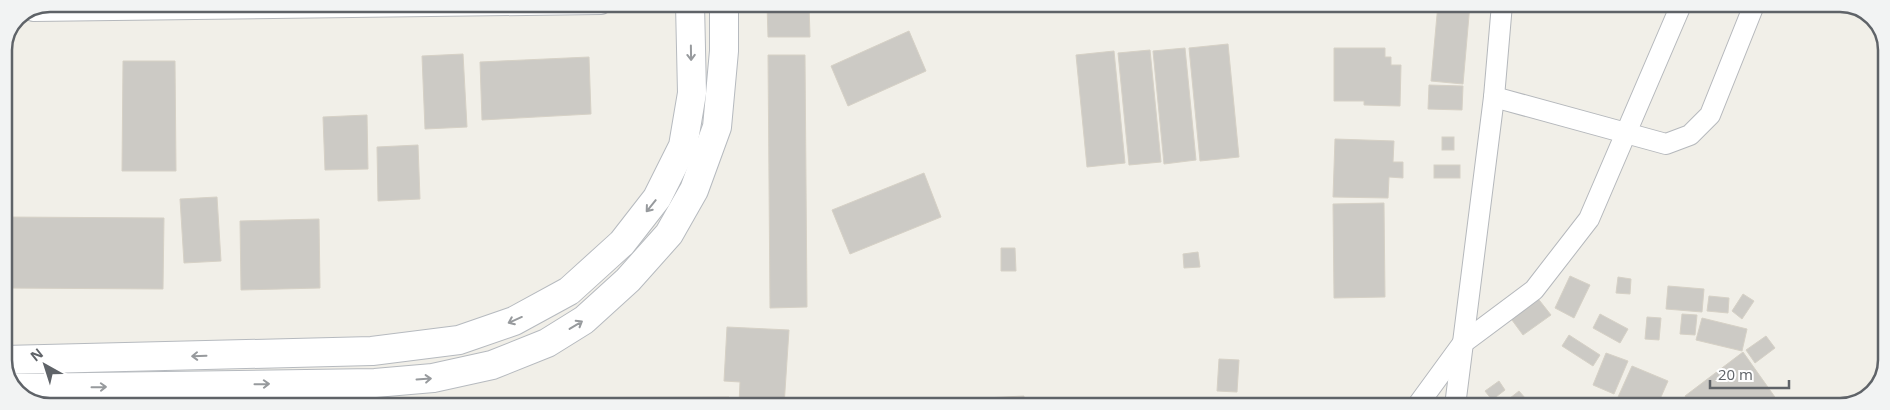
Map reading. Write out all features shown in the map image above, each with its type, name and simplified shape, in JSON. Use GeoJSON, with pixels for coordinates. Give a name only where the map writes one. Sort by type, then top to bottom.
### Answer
{"type":"FeatureCollection","features":[{"type":"Feature","properties":{"kind":"street"},"geometry":{"type":"LineString","coordinates":[[13,360],[372,351],[459,340],[514,321],[569,291],[622,243],[658,198],[683,146],[692,93],[690,12]]}},
{"type":"Feature","properties":{"kind":"street"},"geometry":{"type":"LineString","coordinates":[[26,388],[339,383],[433,378],[492,365],[547,343],[584,320],[628,280],[669,234],[694,190],[717,127],[724,51],[724,12]]}},
{"type":"Feature","properties":{"kind":"street"},"geometry":{"type":"LineString","coordinates":[[1456,398],[1494,98],[1501,12]]}},
{"type":"Feature","properties":{"kind":"street"},"geometry":{"type":"LineString","coordinates":[[1423,398],[1463,343],[1534,290],[1570,247],[1589,219],[1606,184],[1678,12]]}},
{"type":"Feature","properties":{"kind":"street"},"geometry":{"type":"LineString","coordinates":[[1494,98],[1666,144],[1690,135],[1710,115],[1751,12]]}},
{"type":"Feature","properties":{"kind":"street"},"geometry":{"type":"LineString","coordinates":[[339,383],[340,352]]}},
{"type":"Feature","properties":{"kind":"building"},"geometry":{"type":"Polygon","coordinates":[[[767,12],[809,12],[810,37],[768,37],[767,12]]]}},
{"type":"Feature","properties":{"kind":"building"},"geometry":{"type":"Polygon","coordinates":[[[1437,12],[1469,12],[1463,84],[1431,81],[1437,12]]]}},
{"type":"Feature","properties":{"kind":"building"},"geometry":{"type":"Polygon","coordinates":[[[909,31],[926,71],[848,106],[831,66],[909,31]]]}},
{"type":"Feature","properties":{"kind":"building"},"geometry":{"type":"Polygon","coordinates":[[[1228,44],[1239,157],[1200,161],[1189,48],[1228,44]]]}},
{"type":"Feature","properties":{"kind":"building"},"geometry":{"type":"Polygon","coordinates":[[[1185,48],[1196,160],[1164,164],[1153,51],[1185,48]]]}},
{"type":"Feature","properties":{"kind":"building"},"geometry":{"type":"Polygon","coordinates":[[[1334,48],[1385,48],[1385,57],[1391,57],[1391,65],[1401,65],[1400,106],[1364,105],[1364,101],[1334,101],[1334,48]]]}},
{"type":"Feature","properties":{"kind":"building"},"geometry":{"type":"Polygon","coordinates":[[[1150,50],[1161,162],[1129,165],[1118,53],[1150,50]]]}},
{"type":"Feature","properties":{"kind":"building"},"geometry":{"type":"Polygon","coordinates":[[[1114,51],[1125,163],[1087,167],[1076,55],[1114,51]]]}},
{"type":"Feature","properties":{"kind":"building"},"geometry":{"type":"Polygon","coordinates":[[[463,54],[467,127],[425,129],[422,56],[463,54]]]}},
{"type":"Feature","properties":{"kind":"building"},"geometry":{"type":"Polygon","coordinates":[[[768,55],[805,55],[807,307],[770,308],[768,55]]]}},
{"type":"Feature","properties":{"kind":"building"},"geometry":{"type":"Polygon","coordinates":[[[589,57],[591,114],[482,120],[480,62],[589,57]]]}},
{"type":"Feature","properties":{"kind":"building"},"geometry":{"type":"Polygon","coordinates":[[[123,61],[175,61],[176,171],[122,171],[123,61]]]}},
{"type":"Feature","properties":{"kind":"building"},"geometry":{"type":"Polygon","coordinates":[[[1429,85],[1463,86],[1462,110],[1428,109],[1429,85]]]}},
{"type":"Feature","properties":{"kind":"building"},"geometry":{"type":"Polygon","coordinates":[[[367,115],[368,169],[325,170],[323,117],[367,115]]]}},
{"type":"Feature","properties":{"kind":"building"},"geometry":{"type":"Polygon","coordinates":[[[1442,137],[1454,137],[1454,150],[1442,150],[1442,137]]]}},
{"type":"Feature","properties":{"kind":"building"},"geometry":{"type":"Polygon","coordinates":[[[1335,139],[1394,141],[1393,162],[1403,162],[1403,178],[1389,177],[1388,198],[1333,197],[1335,139]]]}},
{"type":"Feature","properties":{"kind":"building"},"geometry":{"type":"Polygon","coordinates":[[[418,145],[420,199],[378,201],[377,147],[418,145]]]}},
{"type":"Feature","properties":{"kind":"building"},"geometry":{"type":"Polygon","coordinates":[[[1434,165],[1460,165],[1460,178],[1434,178],[1434,165]]]}},
{"type":"Feature","properties":{"kind":"building"},"geometry":{"type":"Polygon","coordinates":[[[924,173],[941,217],[850,254],[832,210],[924,173]]]}},
{"type":"Feature","properties":{"kind":"building"},"geometry":{"type":"Polygon","coordinates":[[[217,197],[221,261],[184,263],[180,199],[217,197]]]}},
{"type":"Feature","properties":{"kind":"building"},"geometry":{"type":"Polygon","coordinates":[[[1384,203],[1385,297],[1334,298],[1333,204],[1384,203]]]}},
{"type":"Feature","properties":{"kind":"building"},"geometry":{"type":"Polygon","coordinates":[[[13,217],[164,218],[163,289],[13,288],[13,217]]]}},
{"type":"Feature","properties":{"kind":"building"},"geometry":{"type":"Polygon","coordinates":[[[319,219],[320,288],[241,290],[240,221],[319,219]]]}},
{"type":"Feature","properties":{"kind":"building"},"geometry":{"type":"Polygon","coordinates":[[[1001,248],[1015,248],[1016,271],[1001,271],[1001,248]]]}},
{"type":"Feature","properties":{"kind":"building"},"geometry":{"type":"Polygon","coordinates":[[[1198,252],[1200,267],[1184,268],[1183,254],[1198,252]]]}},
{"type":"Feature","properties":{"kind":"building"},"geometry":{"type":"Polygon","coordinates":[[[1570,276],[1590,285],[1574,318],[1555,308],[1570,276]]]}},
{"type":"Feature","properties":{"kind":"building"},"geometry":{"type":"Polygon","coordinates":[[[1618,277],[1631,279],[1630,294],[1616,293],[1618,277]]]}},
{"type":"Feature","properties":{"kind":"building"},"geometry":{"type":"Polygon","coordinates":[[[1668,286],[1704,289],[1702,312],[1666,309],[1668,286]]]}},
{"type":"Feature","properties":{"kind":"building"},"geometry":{"type":"Polygon","coordinates":[[[1743,294],[1754,301],[1742,319],[1732,311],[1743,294]]]}},
{"type":"Feature","properties":{"kind":"building"},"geometry":{"type":"Polygon","coordinates":[[[1536,296],[1551,315],[1523,335],[1509,316],[1536,296]]]}},
{"type":"Feature","properties":{"kind":"building"},"geometry":{"type":"Polygon","coordinates":[[[1709,296],[1729,298],[1728,313],[1707,311],[1709,296]]]}},
{"type":"Feature","properties":{"kind":"building"},"geometry":{"type":"Polygon","coordinates":[[[1600,314],[1628,329],[1620,343],[1593,328],[1600,314]]]}},
{"type":"Feature","properties":{"kind":"building"},"geometry":{"type":"Polygon","coordinates":[[[1682,314],[1697,315],[1695,335],[1680,334],[1682,314]]]}},
{"type":"Feature","properties":{"kind":"building"},"geometry":{"type":"Polygon","coordinates":[[[1647,317],[1661,318],[1659,340],[1645,339],[1647,317]]]}},
{"type":"Feature","properties":{"kind":"building"},"geometry":{"type":"Polygon","coordinates":[[[1702,318],[1747,329],[1742,351],[1696,340],[1702,318]]]}},
{"type":"Feature","properties":{"kind":"building"},"geometry":{"type":"Polygon","coordinates":[[[727,327],[789,330],[785,398],[739,398],[740,382],[724,381],[727,327]]]}},
{"type":"Feature","properties":{"kind":"building"},"geometry":{"type":"Polygon","coordinates":[[[1569,335],[1600,355],[1593,366],[1562,346],[1569,335]]]}},
{"type":"Feature","properties":{"kind":"building"},"geometry":{"type":"Polygon","coordinates":[[[1766,336],[1775,348],[1755,363],[1746,350],[1766,336]]]}},
{"type":"Feature","properties":{"kind":"building"},"geometry":{"type":"Polygon","coordinates":[[[1743,352],[1776,398],[1686,398],[1685,396],[1743,352]]]}},
{"type":"Feature","properties":{"kind":"building"},"geometry":{"type":"Polygon","coordinates":[[[1606,353],[1628,361],[1614,394],[1593,385],[1606,353]]]}},
{"type":"Feature","properties":{"kind":"building"},"geometry":{"type":"Polygon","coordinates":[[[1219,359],[1239,360],[1237,392],[1217,391],[1219,359]]]}},
{"type":"Feature","properties":{"kind":"building"},"geometry":{"type":"Polygon","coordinates":[[[1632,366],[1668,381],[1661,398],[1618,398],[1632,366]]]}},
{"type":"Feature","properties":{"kind":"building"},"geometry":{"type":"Polygon","coordinates":[[[1499,381],[1505,390],[1495,398],[1490,398],[1485,391],[1499,381]]]}},
{"type":"Feature","properties":{"kind":"building"},"geometry":{"type":"Polygon","coordinates":[[[1519,391],[1525,398],[1510,398],[1519,391]]]}},
{"type":"Feature","properties":{"kind":"building"},"geometry":{"type":"Polygon","coordinates":[[[1024,396],[1024,398],[985,398],[1024,396]]]}},
{"type":"Feature","properties":{"kind":"building"},"geometry":{"type":"Polygon","coordinates":[[[89,397],[89,398],[48,398],[89,397]]]}},
{"type":"Feature","properties":{"kind":"building"},"geometry":{"type":"Polygon","coordinates":[[[729,397],[729,398],[502,398],[729,397]]]}}]}
